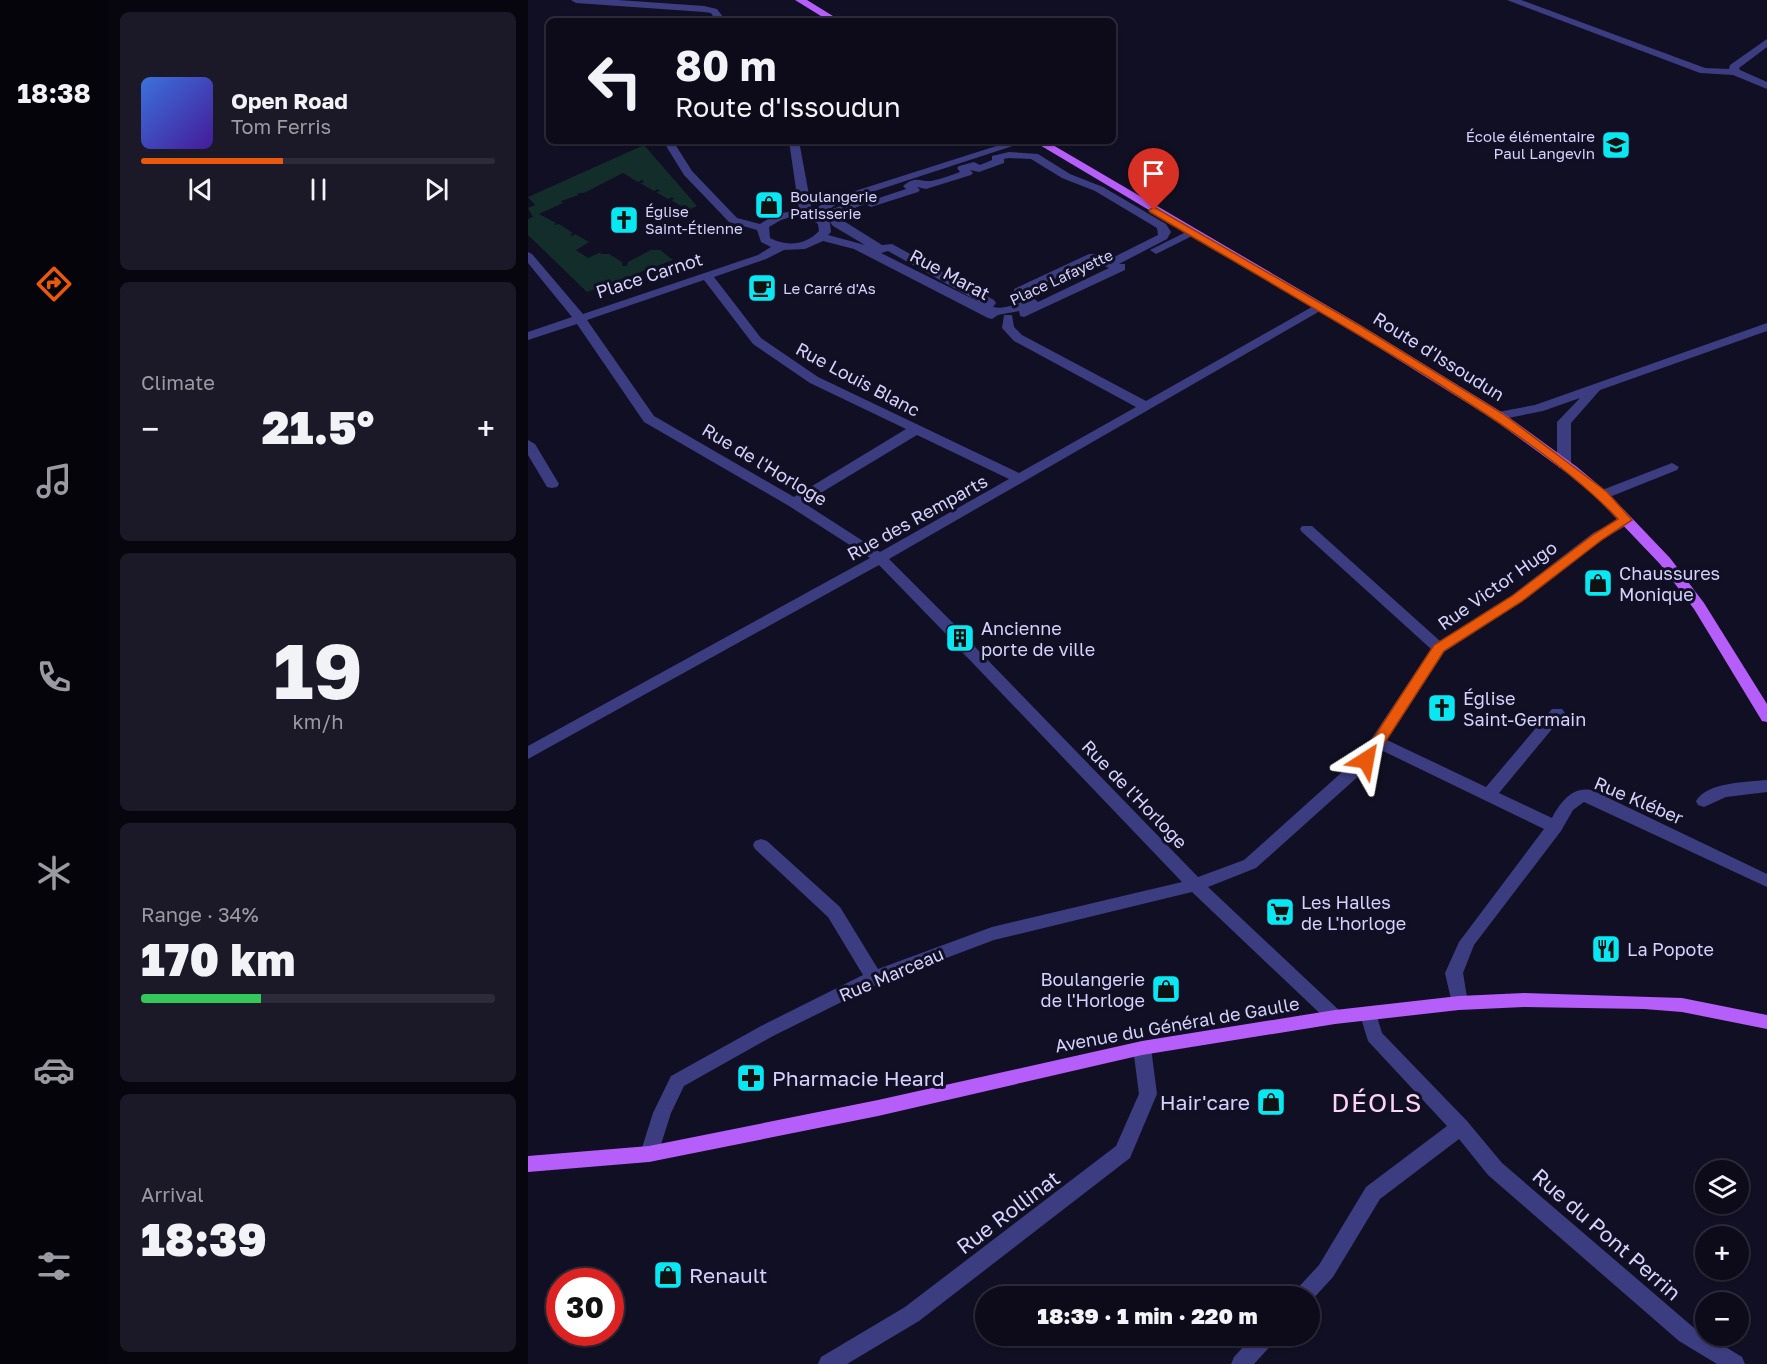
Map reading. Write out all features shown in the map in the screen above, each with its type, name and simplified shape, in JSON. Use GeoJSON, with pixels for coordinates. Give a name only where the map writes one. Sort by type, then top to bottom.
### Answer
{"type":"FeatureCollection","features":[{"type":"Feature","properties":{"kind":"main road"},"geometry":{"type":"LineString","coordinates":[[800,0],[831,18]]}},
{"type":"Feature","properties":{"kind":"main road","name":"Route d'Issoudun"},"geometry":{"type":"LineString","coordinates":[[1043,144],[1320,307],[1498,416],[1602,495],[1665,561],[1699,606],[1767,717]]}},
{"type":"Feature","properties":{"kind":"main road","name":"Avenue du Général de Gaulle"},"geometry":{"type":"LineString","coordinates":[[528,1164],[649,1154],[878,1108],[1142,1048],[1335,1017],[1369,1015],[1459,1003],[1524,1000],[1682,1005],[1767,1022]]}},
{"type":"Feature","properties":{"kind":"street"},"geometry":{"type":"LineString","coordinates":[[576,0],[694,4],[714,11],[719,18]]}},
{"type":"Feature","properties":{"kind":"street"},"geometry":{"type":"LineString","coordinates":[[1512,0],[1704,71],[1735,72],[1767,86]]}},
{"type":"Feature","properties":{"kind":"street"},"geometry":{"type":"LineString","coordinates":[[684,18],[694,4]]}},
{"type":"Feature","properties":{"kind":"street"},"geometry":{"type":"LineString","coordinates":[[1735,72],[1734,67],[1767,42]]}},
{"type":"Feature","properties":{"kind":"street"},"geometry":{"type":"LineString","coordinates":[[670,144],[688,173],[733,220],[762,228]]}},
{"type":"Feature","properties":{"kind":"street"},"geometry":{"type":"LineString","coordinates":[[795,144],[810,214]]}},
{"type":"Feature","properties":{"kind":"street"},"geometry":{"type":"LineString","coordinates":[[810,214],[834,201],[1014,144]]}},
{"type":"Feature","properties":{"kind":"street","name":"Place Lafayette"},"geometry":{"type":"LineString","coordinates":[[1028,154],[1066,176],[1099,189],[1164,229],[1161,240],[1108,266],[1093,256],[1018,292],[1032,302],[1007,312],[987,309],[983,307],[990,303],[980,297],[888,246],[882,250],[837,224],[833,218],[834,212],[866,200],[871,204],[914,190],[909,186],[921,182],[926,186],[968,172],[963,168],[974,165],[979,168],[1000,161],[996,158],[1028,154]]}},
{"type":"Feature","properties":{"kind":"street"},"geometry":{"type":"LineString","coordinates":[[762,228],[774,218],[794,213],[810,214],[824,223],[826,228],[821,237]]}},
{"type":"Feature","properties":{"kind":"street"},"geometry":{"type":"LineString","coordinates":[[762,228],[765,240],[780,247]]}},
{"type":"Feature","properties":{"kind":"street","name":"Place Lafayette"},"geometry":{"type":"LineString","coordinates":[[1008,318],[1024,313],[1192,232]]}},
{"type":"Feature","properties":{"kind":"street","name":"Place Carnot"},"geometry":{"type":"LineString","coordinates":[[528,336],[762,256],[780,247],[799,247],[821,237]]}},
{"type":"Feature","properties":{"kind":"street","name":"Rue Marat"},"geometry":{"type":"LineString","coordinates":[[821,237],[858,246],[986,314],[1008,318]]}},
{"type":"Feature","properties":{"kind":"street","name":"Rue de l'Horloge"},"geometry":{"type":"LineString","coordinates":[[528,256],[579,317],[596,345],[649,419],[794,503],[880,558],[950,629]]}},
{"type":"Feature","properties":{"kind":"street","name":"Rue Louis Blanc"},"geometry":{"type":"LineString","coordinates":[[706,275],[757,341],[814,380],[1020,479]]}},
{"type":"Feature","properties":{"kind":"street","name":"Rue des Remparts"},"geometry":{"type":"LineString","coordinates":[[529,752],[880,558],[1320,307]]}},
{"type":"Feature","properties":{"kind":"street"},"geometry":{"type":"LineString","coordinates":[[1008,318],[1008,328],[1018,338],[1145,406]]}},
{"type":"Feature","properties":{"kind":"street"},"geometry":{"type":"LineString","coordinates":[[1498,416],[1539,408],[1767,327]]}},
{"type":"Feature","properties":{"kind":"street"},"geometry":{"type":"LineString","coordinates":[[1564,465],[1564,422],[1596,388]]}},
{"type":"Feature","properties":{"kind":"street"},"geometry":{"type":"LineString","coordinates":[[794,503],[915,430]]}},
{"type":"Feature","properties":{"kind":"street"},"geometry":{"type":"LineString","coordinates":[[528,444],[552,484]]}},
{"type":"Feature","properties":{"kind":"street"},"geometry":{"type":"LineString","coordinates":[[1602,495],[1672,467]]}},
{"type":"Feature","properties":{"kind":"street","name":"Rue Victor Hugo"},"geometry":{"type":"LineString","coordinates":[[1195,885],[1250,864],[1366,760],[1439,648],[1516,599],[1598,537],[1626,520]]}},
{"type":"Feature","properties":{"kind":"street"},"geometry":{"type":"LineString","coordinates":[[1307,528],[1439,648]]}},
{"type":"Feature","properties":{"kind":"street","name":"Rue de l'Horloge"},"geometry":{"type":"LineString","coordinates":[[971,652],[1195,885],[1335,1017]]}},
{"type":"Feature","properties":{"kind":"street"},"geometry":{"type":"LineString","coordinates":[[1489,795],[1557,713]]}},
{"type":"Feature","properties":{"kind":"street"},"geometry":{"type":"LineString","coordinates":[[1378,742],[1555,827]]}},
{"type":"Feature","properties":{"kind":"street"},"geometry":{"type":"LineString","coordinates":[[1704,801],[1723,791],[1767,786]]}},
{"type":"Feature","properties":{"kind":"street","name":"Rue Kléber"},"geometry":{"type":"LineString","coordinates":[[1459,1003],[1454,973],[1467,942],[1555,827],[1572,800],[1578,796],[1588,795],[1767,881]]}},
{"type":"Feature","properties":{"kind":"street"},"geometry":{"type":"LineString","coordinates":[[761,845],[834,912],[874,978]]}},
{"type":"Feature","properties":{"kind":"street","name":"Rue Marceau"},"geometry":{"type":"LineString","coordinates":[[649,1154],[656,1128],[677,1082],[767,1031],[874,978],[992,934],[1195,885]]}},
{"type":"Feature","properties":{"kind":"street","name":"Rue du Pont Perrin"},"geometry":{"type":"LineString","coordinates":[[1369,1015],[1374,1036],[1460,1127],[1495,1169],[1686,1334],[1735,1364]]}},
{"type":"Feature","properties":{"kind":"street","name":"Rue Rollinat"},"geometry":{"type":"LineString","coordinates":[[828,1364],[912,1314],[1123,1152],[1148,1095],[1142,1048]]}},
{"type":"Feature","properties":{"kind":"street"},"geometry":{"type":"LineString","coordinates":[[1312,1286],[1326,1271],[1373,1193],[1460,1127]]}},
{"type":"Feature","properties":{"kind":"street"},"geometry":{"type":"LineString","coordinates":[[1240,1364],[1257,1346]]}},
{"type":"Feature","properties":{"kind":"green space"},"geometry":{"type":"Polygon","coordinates":[[[644,145],[697,206],[688,210],[684,207],[687,205],[681,206],[671,200],[674,199],[672,197],[668,199],[656,192],[660,191],[658,189],[654,191],[640,183],[644,182],[642,180],[638,182],[623,173],[584,193],[577,193],[579,195],[561,201],[563,203],[539,214],[556,223],[554,225],[559,224],[573,233],[570,234],[572,236],[575,234],[589,242],[576,250],[588,258],[601,252],[600,254],[609,254],[622,262],[622,266],[627,266],[628,262],[651,250],[660,250],[673,260],[587,292],[528,235],[528,219],[533,217],[528,208],[535,205],[528,197],[644,145]]]}},
{"type":"Feature","properties":{"kind":"tunnel"},"geometry":{"type":"LineString","coordinates":[[950,629],[971,652]]}},
{"type":"Feature","properties":{"kind":"place","name":"École élémentaire Paul Langevin"},"geometry":{"type":"Point","coordinates":[1616,145]}},
{"type":"Feature","properties":{"kind":"place","name":"Boulangerie Patisserie"},"geometry":{"type":"Point","coordinates":[769,205]}},
{"type":"Feature","properties":{"kind":"place","name":"Église Saint-Étienne"},"geometry":{"type":"Point","coordinates":[624,220]}},
{"type":"Feature","properties":{"kind":"place","name":"Le Carré d'As"},"geometry":{"type":"Point","coordinates":[762,288]}},
{"type":"Feature","properties":{"kind":"place","name":"Chaussures Monique"},"geometry":{"type":"Point","coordinates":[1598,583]}},
{"type":"Feature","properties":{"kind":"place","name":"Ancienne porte de ville"},"geometry":{"type":"Point","coordinates":[960,638]}},
{"type":"Feature","properties":{"kind":"place","name":"Église Saint-Germain"},"geometry":{"type":"Point","coordinates":[1442,708]}},
{"type":"Feature","properties":{"kind":"place","name":"Les Halles de L'horloge"},"geometry":{"type":"Point","coordinates":[1280,912]}},
{"type":"Feature","properties":{"kind":"place","name":"La Popote"},"geometry":{"type":"Point","coordinates":[1606,949]}},
{"type":"Feature","properties":{"kind":"place","name":"Boulangerie de l'Horloge"},"geometry":{"type":"Point","coordinates":[1166,989]}},
{"type":"Feature","properties":{"kind":"place","name":"Pharmacie Heard"},"geometry":{"type":"Point","coordinates":[751,1078]}},
{"type":"Feature","properties":{"kind":"place","name":"Hair'care"},"geometry":{"type":"Point","coordinates":[1271,1102]}},
{"type":"Feature","properties":{"kind":"place","name":"Renault"},"geometry":{"type":"Point","coordinates":[668,1275]}},
{"type":"Feature","properties":{"kind":"district","name":"DÉOLS"},"geometry":{"type":"Point","coordinates":[1377,1102]}},
{"type":"Feature","properties":{"kind":"route"},"geometry":{"type":"LineString","coordinates":[[1154,210],[1358,329],[1498,416],[1572,470],[1602,495],[1626,520],[1598,537],[1516,599],[1439,648],[1366,760]]}}]}
